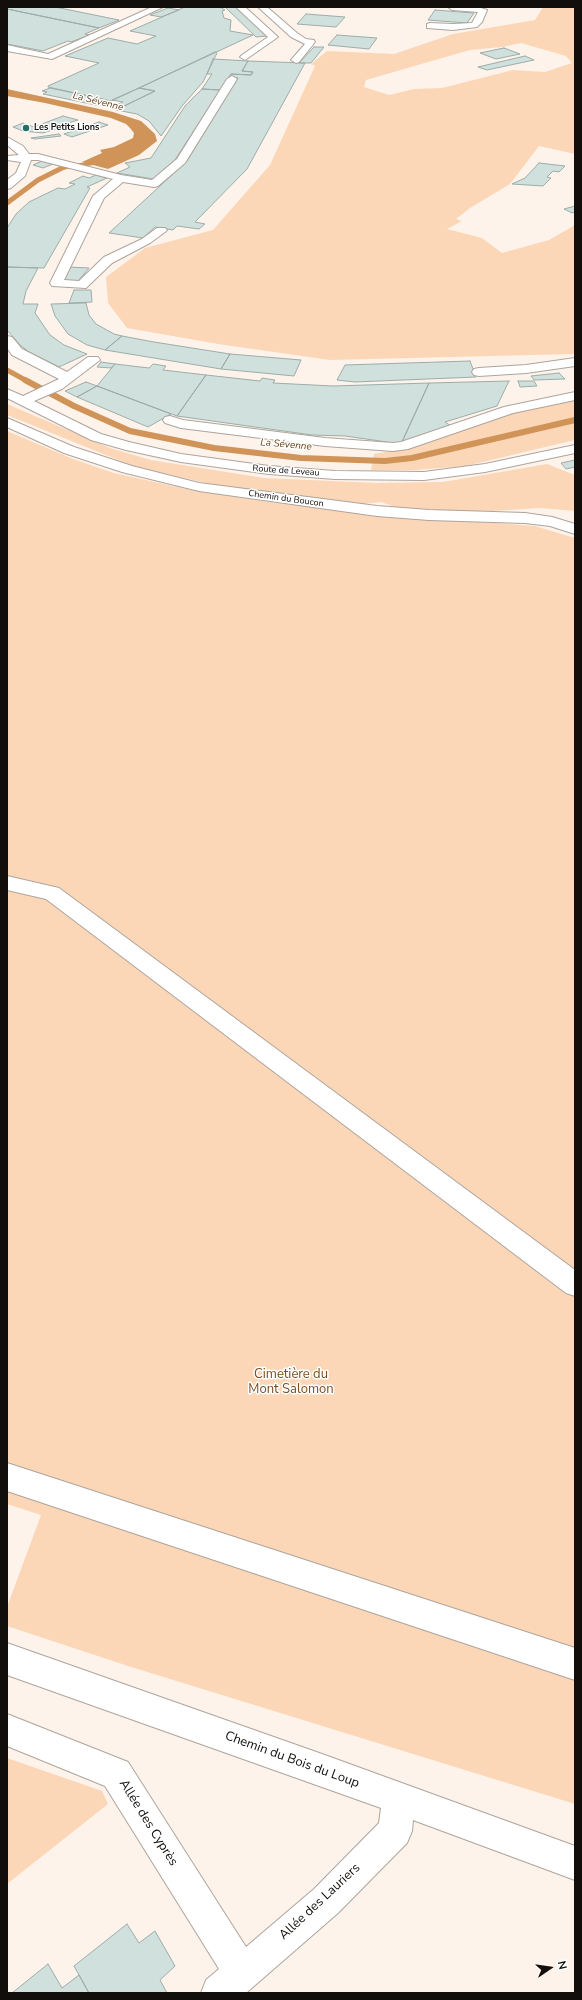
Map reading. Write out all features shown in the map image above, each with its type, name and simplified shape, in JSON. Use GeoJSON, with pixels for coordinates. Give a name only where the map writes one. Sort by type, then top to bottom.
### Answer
{"type":"FeatureCollection","features":[{"type":"Feature","properties":{"kind":"street"},"geometry":{"type":"LineString","coordinates":[[7,48],[49,57],[159,7]]}},
{"type":"Feature","properties":{"kind":"street"},"geometry":{"type":"LineString","coordinates":[[240,7],[274,37],[245,57]]}},
{"type":"Feature","properties":{"kind":"street"},"geometry":{"type":"LineString","coordinates":[[262,7],[294,35],[304,41],[311,42]]}},
{"type":"Feature","properties":{"kind":"street"},"geometry":{"type":"LineString","coordinates":[[430,26],[469,26],[478,22],[483,10],[452,7]]}},
{"type":"Feature","properties":{"kind":"street"},"geometry":{"type":"LineString","coordinates":[[296,60],[319,32]]}},
{"type":"Feature","properties":{"kind":"street"},"geometry":{"type":"LineString","coordinates":[[9,160],[25,157],[51,160],[121,178],[154,184],[181,161],[232,79]]}},
{"type":"Feature","properties":{"kind":"street"},"geometry":{"type":"LineString","coordinates":[[7,140],[19,148],[25,157],[25,167],[21,174],[7,186]]}},
{"type":"Feature","properties":{"kind":"street"},"geometry":{"type":"LineString","coordinates":[[121,178],[99,196],[88,222],[56,283],[82,285],[108,260],[146,241],[161,230]]}},
{"type":"Feature","properties":{"kind":"street"},"geometry":{"type":"LineString","coordinates":[[7,340],[17,352],[68,378]]}},
{"type":"Feature","properties":{"kind":"street"},"geometry":{"type":"LineString","coordinates":[[22,401],[58,386],[93,360]]}},
{"type":"Feature","properties":{"kind":"street"},"geometry":{"type":"LineString","coordinates":[[479,372],[526,369],[575,362]]}},
{"type":"Feature","properties":{"kind":"street","name":"Route de Leveau"},"geometry":{"type":"LineString","coordinates":[[7,394],[96,437],[152,453],[225,466],[269,470],[358,472],[424,476],[485,468],[575,449]]}},
{"type":"Feature","properties":{"kind":"street"},"geometry":{"type":"LineString","coordinates":[[170,420],[181,424],[365,451],[403,446],[509,410],[575,396]]}},
{"type":"Feature","properties":{"kind":"street","name":"Chemin du Boucon"},"geometry":{"type":"LineString","coordinates":[[7,422],[83,455],[127,470],[199,487],[378,511],[429,515],[525,518],[552,522],[575,529]]}},
{"type":"Feature","properties":{"kind":"street"},"geometry":{"type":"LineString","coordinates":[[358,472],[365,451]]}},
{"type":"Feature","properties":{"kind":"street"},"geometry":{"type":"LineString","coordinates":[[7,883],[52,893],[575,1285]]}},
{"type":"Feature","properties":{"kind":"street"},"geometry":{"type":"LineString","coordinates":[[7,1477],[575,1664]]}},
{"type":"Feature","properties":{"kind":"street","name":"Chemin du Bois du Loup"},"geometry":{"type":"LineString","coordinates":[[7,1659],[398,1798],[575,1863]]}},
{"type":"Feature","properties":{"kind":"street","name":"Allée des Cyprès"},"geometry":{"type":"LineString","coordinates":[[7,1730],[116,1774],[231,1983]]}},
{"type":"Feature","properties":{"kind":"street","name":"Allée des Lauriers"},"geometry":{"type":"LineString","coordinates":[[231,1983],[326,1901],[395,1830],[398,1798]]}},
{"type":"Feature","properties":{"kind":"green space"},"geometry":{"type":"Polygon","coordinates":[[[543,7],[575,7],[575,154],[539,146],[510,184],[470,208],[456,219],[462,221],[447,229],[482,238],[502,253],[549,240],[575,225],[575,354],[330,360],[218,344],[127,328],[108,303],[106,277],[145,248],[213,230],[270,165],[315,66],[311,64],[327,51],[394,54],[453,34],[535,20],[543,7]],[[521,43],[502,47],[470,50],[366,80],[364,87],[389,95],[414,89],[442,88],[513,70],[545,72],[572,63],[566,56],[521,43]]]}},
{"type":"Feature","properties":{"kind":"green space"},"geometry":{"type":"Polygon","coordinates":[[[575,400],[575,440],[466,466],[415,470],[371,470],[374,454],[414,447],[492,418],[532,407],[575,400]]]}},
{"type":"Feature","properties":{"kind":"green space"},"geometry":{"type":"Polygon","coordinates":[[[7,404],[110,448],[151,460],[264,478],[378,483],[443,482],[547,464],[575,475],[575,511],[540,508],[476,512],[400,509],[381,502],[363,504],[219,486],[133,466],[7,415],[7,404]]]}},
{"type":"Feature","properties":{"kind":"green space","name":"Cimetière du Mont Salomon"},"geometry":{"type":"Polygon","coordinates":[[[7,431],[73,459],[114,473],[191,490],[277,503],[393,515],[535,526],[575,538],[575,1804],[128,1666],[7,1626],[7,1607],[41,1515],[7,1504],[7,431]]]}},
{"type":"Feature","properties":{"kind":"green space"},"geometry":{"type":"Polygon","coordinates":[[[7,1758],[102,1791],[108,1804],[7,1884],[7,1758]]]}},
{"type":"Feature","properties":{"kind":"shaded area"},"geometry":{"type":"Polygon","coordinates":[[[7,89],[113,112],[141,121],[155,134],[157,141],[139,155],[108,169],[82,162],[102,153],[100,150],[114,147],[133,138],[134,133],[126,124],[111,118],[7,96],[7,89]]]}},
{"type":"Feature","properties":{"kind":"building"},"geometry":{"type":"Polygon","coordinates":[[[7,7],[55,7],[119,20],[99,28],[7,9],[7,7]]]}},
{"type":"Feature","properties":{"kind":"building"},"geometry":{"type":"Polygon","coordinates":[[[185,7],[220,7],[225,10],[222,11],[224,18],[231,20],[230,31],[253,35],[111,101],[48,87],[99,63],[65,56],[108,38],[137,44],[156,36],[130,31],[185,7]]]}},
{"type":"Feature","properties":{"kind":"building"},"geometry":{"type":"Polygon","coordinates":[[[225,7],[236,7],[267,36],[256,37],[225,7]]]}},
{"type":"Feature","properties":{"kind":"building"},"geometry":{"type":"Polygon","coordinates":[[[168,8],[179,10],[161,17],[150,15],[168,8]]]}},
{"type":"Feature","properties":{"kind":"building"},"geometry":{"type":"Polygon","coordinates":[[[7,9],[99,28],[85,34],[89,35],[71,42],[68,41],[43,51],[7,44],[7,9]]]}},
{"type":"Feature","properties":{"kind":"building"},"geometry":{"type":"Polygon","coordinates":[[[435,10],[474,13],[467,23],[428,20],[435,10]]]}},
{"type":"Feature","properties":{"kind":"building"},"geometry":{"type":"Polygon","coordinates":[[[306,14],[345,17],[336,27],[297,24],[306,14]]]}},
{"type":"Feature","properties":{"kind":"building"},"geometry":{"type":"Polygon","coordinates":[[[337,35],[377,38],[369,49],[328,45],[337,35]]]}},
{"type":"Feature","properties":{"kind":"building"},"geometry":{"type":"Polygon","coordinates":[[[314,47],[324,47],[311,63],[299,63],[314,47]]]}},
{"type":"Feature","properties":{"kind":"building"},"geometry":{"type":"Polygon","coordinates":[[[504,48],[520,54],[496,59],[480,53],[504,48]]]}},
{"type":"Feature","properties":{"kind":"building"},"geometry":{"type":"Polygon","coordinates":[[[215,52],[217,53],[203,82],[182,106],[161,136],[149,121],[137,114],[116,110],[155,91],[139,88],[215,52]]]}},
{"type":"Feature","properties":{"kind":"building"},"geometry":{"type":"Polygon","coordinates":[[[525,56],[534,60],[487,70],[478,67],[525,56]]]}},
{"type":"Feature","properties":{"kind":"building"},"geometry":{"type":"Polygon","coordinates":[[[213,59],[248,61],[242,71],[253,72],[251,75],[231,74],[220,90],[202,89],[212,74],[207,74],[213,59]]]}},
{"type":"Feature","properties":{"kind":"building"},"geometry":{"type":"Polygon","coordinates":[[[248,61],[305,63],[247,169],[195,222],[205,224],[199,229],[177,226],[173,230],[155,227],[143,238],[109,233],[187,161],[238,78],[229,78],[231,74],[251,75],[253,72],[242,71],[248,61]]]}},
{"type":"Feature","properties":{"kind":"building"},"geometry":{"type":"Polygon","coordinates":[[[50,88],[107,100],[96,105],[43,94],[47,92],[42,91],[50,88]]]}},
{"type":"Feature","properties":{"kind":"building"},"geometry":{"type":"Polygon","coordinates":[[[139,88],[155,91],[116,110],[110,108],[123,102],[112,100],[139,88]]]}},
{"type":"Feature","properties":{"kind":"building"},"geometry":{"type":"Polygon","coordinates":[[[202,89],[220,90],[175,160],[153,179],[117,173],[130,167],[125,163],[151,158],[185,106],[202,89]]]}},
{"type":"Feature","properties":{"kind":"building"},"geometry":{"type":"Polygon","coordinates":[[[63,116],[78,120],[68,123],[71,124],[43,133],[23,131],[13,127],[23,123],[34,127],[63,116]]]}},
{"type":"Feature","properties":{"kind":"building"},"geometry":{"type":"Polygon","coordinates":[[[99,122],[108,125],[72,137],[64,134],[99,122]]]}},
{"type":"Feature","properties":{"kind":"building"},"geometry":{"type":"Polygon","coordinates":[[[59,134],[61,136],[35,139],[31,138],[59,134]]]}},
{"type":"Feature","properties":{"kind":"building"},"geometry":{"type":"Polygon","coordinates":[[[42,161],[53,164],[43,168],[33,165],[42,161]]]}},
{"type":"Feature","properties":{"kind":"building"},"geometry":{"type":"Polygon","coordinates":[[[539,163],[565,166],[559,172],[553,171],[547,177],[551,178],[543,186],[512,184],[525,178],[539,163]]]}},
{"type":"Feature","properties":{"kind":"building"},"geometry":{"type":"Polygon","coordinates":[[[96,175],[107,178],[87,187],[90,188],[44,268],[7,267],[7,228],[16,214],[29,202],[58,188],[65,189],[75,184],[69,183],[83,176],[89,178],[96,175]]]}},
{"type":"Feature","properties":{"kind":"building"},"geometry":{"type":"Polygon","coordinates":[[[575,206],[575,212],[572,213],[564,209],[575,206]]]}},
{"type":"Feature","properties":{"kind":"building"},"geometry":{"type":"Polygon","coordinates":[[[7,267],[38,268],[26,291],[23,304],[38,304],[35,313],[50,335],[64,345],[87,354],[59,367],[29,352],[20,345],[7,330],[7,267]]]}},
{"type":"Feature","properties":{"kind":"building"},"geometry":{"type":"Polygon","coordinates":[[[69,267],[89,268],[78,281],[63,280],[69,267]]]}},
{"type":"Feature","properties":{"kind":"building"},"geometry":{"type":"Polygon","coordinates":[[[74,290],[91,290],[92,302],[69,303],[74,290]]]}},
{"type":"Feature","properties":{"kind":"building"},"geometry":{"type":"Polygon","coordinates":[[[86,303],[89,315],[96,324],[114,334],[122,336],[105,350],[87,345],[68,334],[55,316],[51,304],[86,303]]]}},
{"type":"Feature","properties":{"kind":"building"},"geometry":{"type":"Polygon","coordinates":[[[122,336],[230,354],[221,369],[105,350],[122,336]]]}},
{"type":"Feature","properties":{"kind":"building"},"geometry":{"type":"Polygon","coordinates":[[[230,354],[301,360],[294,376],[221,369],[230,354]]]}},
{"type":"Feature","properties":{"kind":"building"},"geometry":{"type":"Polygon","coordinates":[[[470,361],[476,377],[355,382],[337,380],[345,365],[470,361]]]}},
{"type":"Feature","properties":{"kind":"building"},"geometry":{"type":"Polygon","coordinates":[[[101,362],[115,364],[111,368],[97,367],[101,362]]]}},
{"type":"Feature","properties":{"kind":"building"},"geometry":{"type":"Polygon","coordinates":[[[115,364],[149,368],[153,364],[166,366],[163,370],[206,375],[177,416],[97,386],[115,364]]]}},
{"type":"Feature","properties":{"kind":"building"},"geometry":{"type":"Polygon","coordinates":[[[559,373],[565,379],[534,380],[531,376],[559,373]]]}},
{"type":"Feature","properties":{"kind":"building"},"geometry":{"type":"Polygon","coordinates":[[[206,375],[260,381],[262,378],[275,380],[273,383],[333,386],[429,383],[401,444],[345,436],[312,435],[177,416],[206,375]]]}},
{"type":"Feature","properties":{"kind":"building"},"geometry":{"type":"Polygon","coordinates":[[[509,381],[497,406],[445,422],[451,426],[402,442],[429,383],[509,381]]]}},
{"type":"Feature","properties":{"kind":"building"},"geometry":{"type":"Polygon","coordinates":[[[518,381],[534,381],[537,386],[520,387],[518,381]]]}},
{"type":"Feature","properties":{"kind":"building"},"geometry":{"type":"Polygon","coordinates":[[[86,382],[97,386],[77,397],[65,391],[86,382]]]}},
{"type":"Feature","properties":{"kind":"building"},"geometry":{"type":"Polygon","coordinates":[[[97,386],[171,414],[148,427],[77,397],[97,386]]]}},
{"type":"Feature","properties":{"kind":"building"},"geometry":{"type":"Polygon","coordinates":[[[575,460],[575,467],[566,469],[561,463],[575,460]]]}},
{"type":"Feature","properties":{"kind":"building"},"geometry":{"type":"Polygon","coordinates":[[[127,1924],[139,1943],[155,1931],[175,1966],[160,1980],[167,1993],[89,1993],[74,1966],[127,1924]]]}},
{"type":"Feature","properties":{"kind":"building"},"geometry":{"type":"Polygon","coordinates":[[[48,1964],[62,1988],[79,1975],[89,1993],[12,1993],[48,1964]]]}},
{"type":"Feature","properties":{"kind":"waterway","name":"La Sévenne"},"geometry":{"type":"LineString","coordinates":[[62,168],[100,162]]}},
{"type":"Feature","properties":{"kind":"waterway","name":"La Sévenne"},"geometry":{"type":"LineString","coordinates":[[7,203],[38,180],[62,168]]}},
{"type":"Feature","properties":{"kind":"waterway","name":"La Sévenne"},"geometry":{"type":"LineString","coordinates":[[7,370],[27,381]]}},
{"type":"Feature","properties":{"kind":"waterway","name":"La Sévenne"},"geometry":{"type":"LineString","coordinates":[[25,380],[74,406],[130,431],[214,448],[301,458],[385,461],[412,458],[575,420]]}},
{"type":"Feature","properties":{"kind":"place","name":"Les Petits Lions"},"geometry":{"type":"Point","coordinates":[26,128]}}]}
